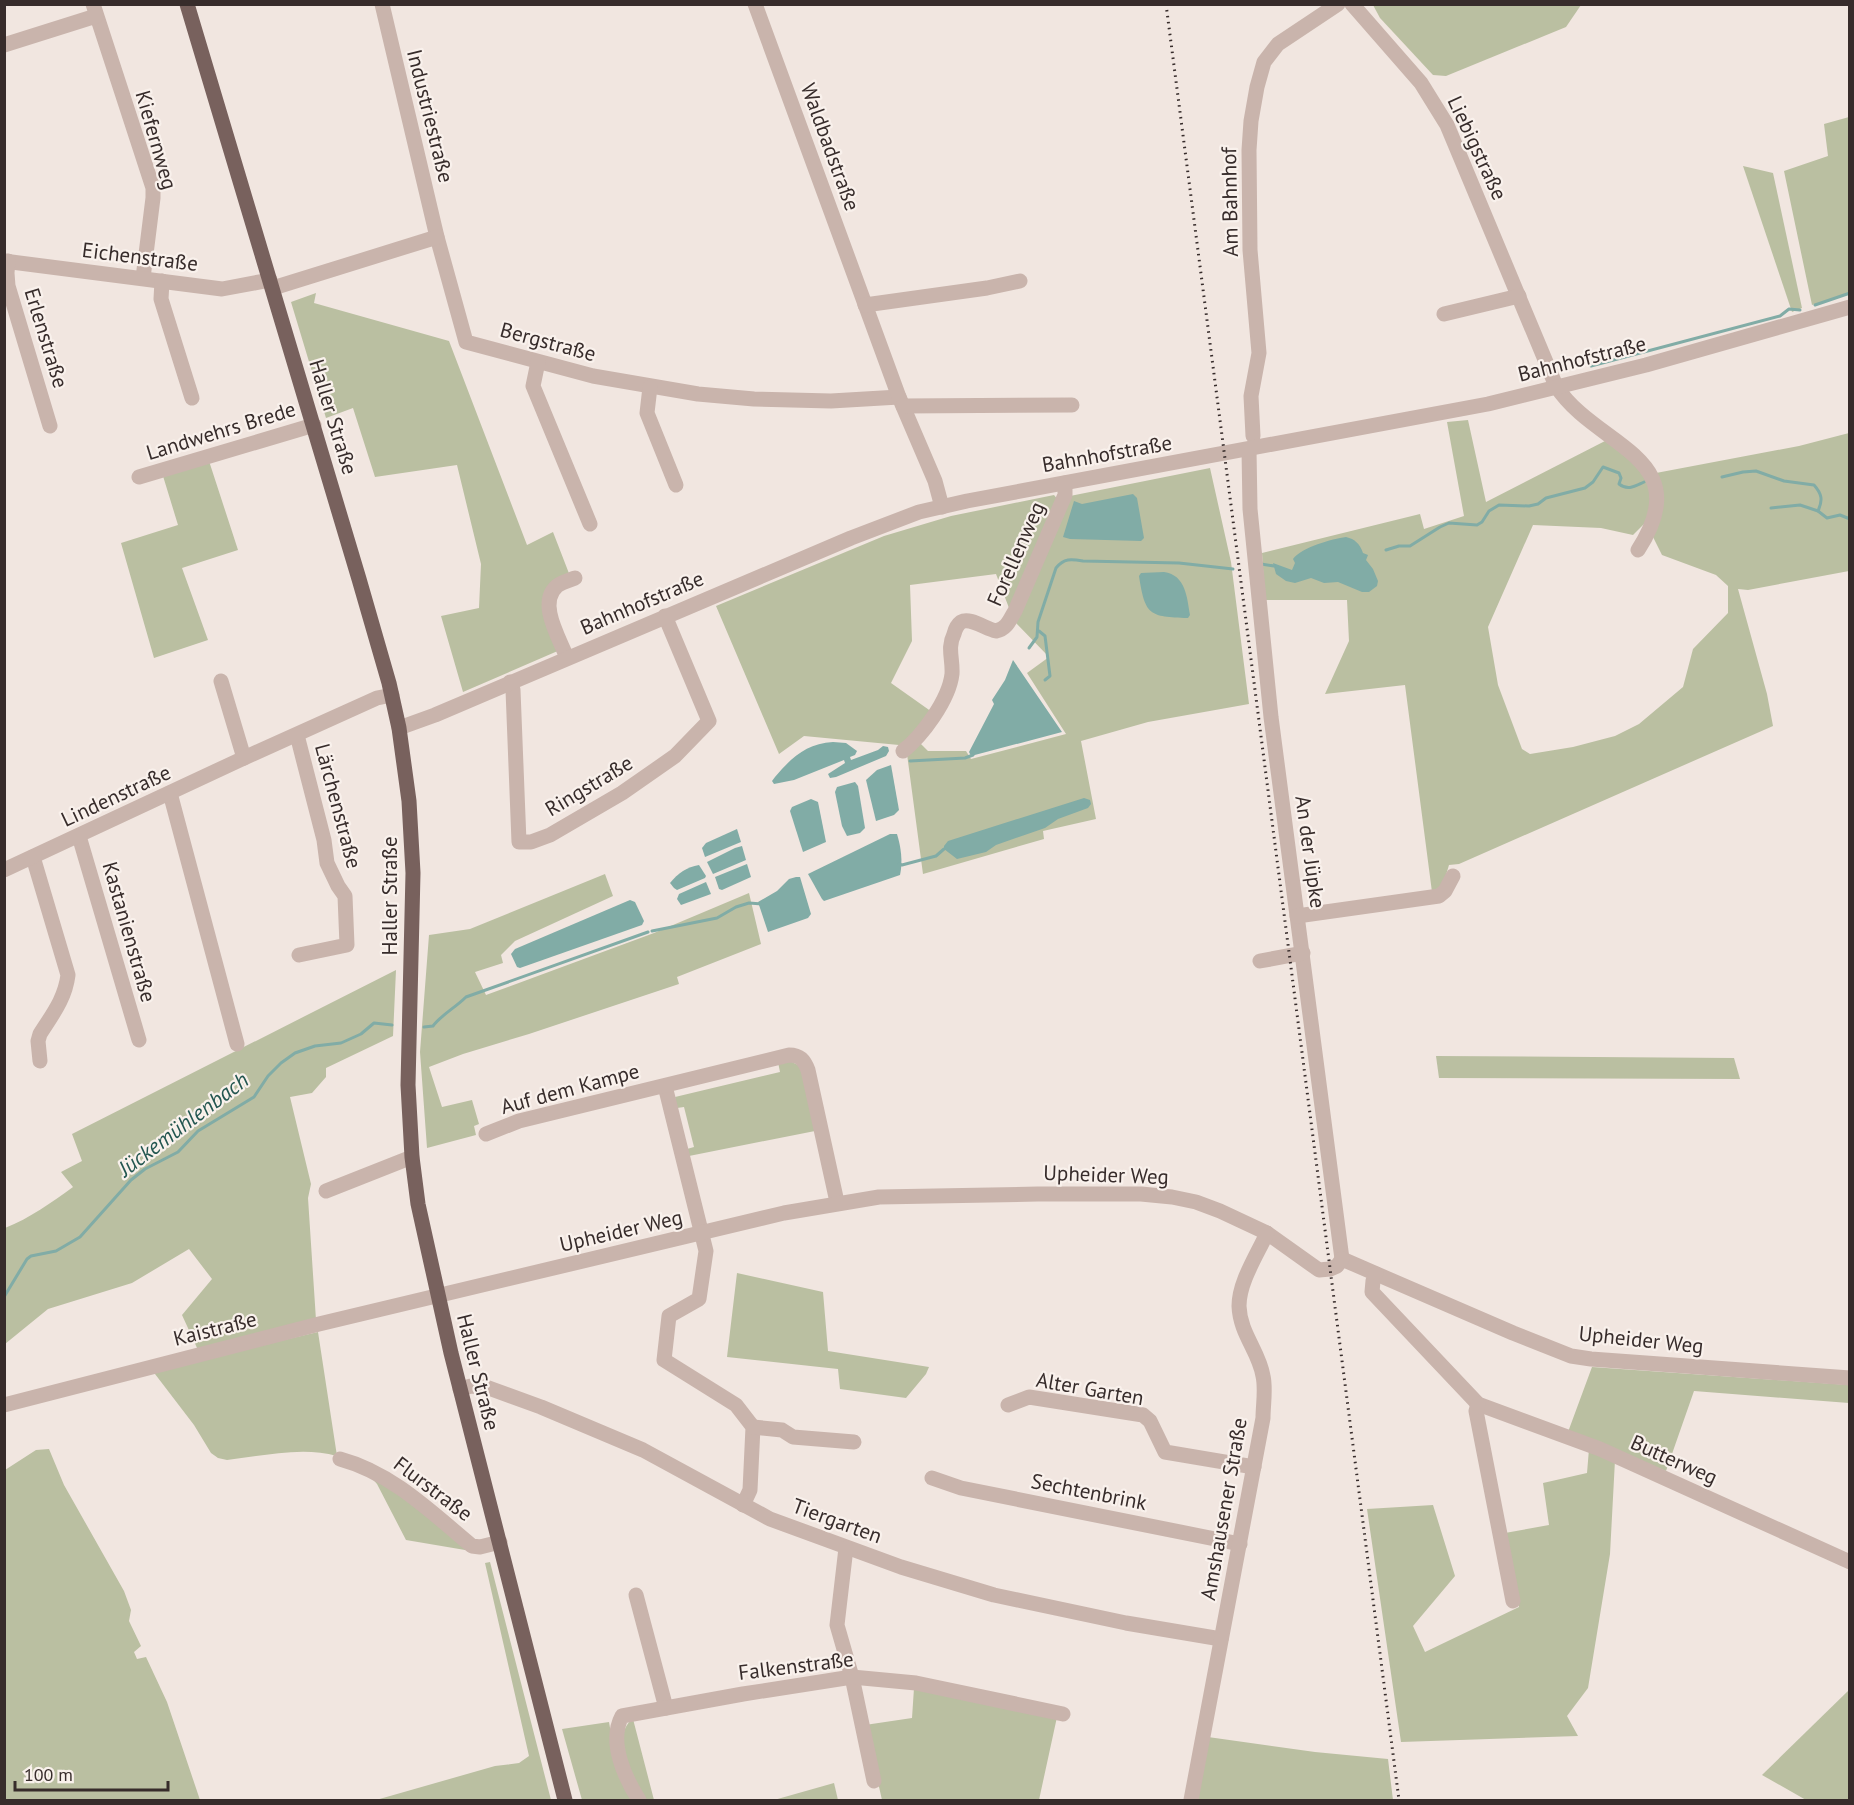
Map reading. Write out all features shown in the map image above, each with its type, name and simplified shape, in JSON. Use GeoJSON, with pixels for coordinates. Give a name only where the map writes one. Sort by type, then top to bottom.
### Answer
{"type":"FeatureCollection","features":[{"type":"Feature","properties":{"kind":"main road","name":"Haller Straße"},"geometry":{"type":"LineString","coordinates":[[187,4],[314,425],[392,695],[399,728],[409,801],[413,873],[408,1085],[412,1157],[418,1204],[437,1296],[565,1800]]}},
{"type":"Feature","properties":{"kind":"street","name":"Industriestraße"},"geometry":{"type":"LineString","coordinates":[[382,4],[437,237]]}},
{"type":"Feature","properties":{"kind":"street","name":"Waldbadstraße"},"geometry":{"type":"LineString","coordinates":[[755,4],[901,401],[935,481],[942,507]]}},
{"type":"Feature","properties":{"kind":"street","name":"Am Bahnhof"},"geometry":{"type":"LineString","coordinates":[[1251,443],[1251,396],[1259,353],[1250,250],[1249,150],[1257,87],[1264,62],[1278,44],[1338,4]]}},
{"type":"Feature","properties":{"kind":"street","name":"Liebigstraße"},"geometry":{"type":"LineString","coordinates":[[1352,4],[1421,83],[1447,125],[1556,386]]}},
{"type":"Feature","properties":{"kind":"street","name":"Kiefernweg"},"geometry":{"type":"LineString","coordinates":[[4,45],[94,10],[153,188],[143,278]]}},
{"type":"Feature","properties":{"kind":"street"},"geometry":{"type":"LineString","coordinates":[[272,284],[437,237]]}},
{"type":"Feature","properties":{"kind":"street","name":"Bergstraße"},"geometry":{"type":"LineString","coordinates":[[437,237],[466,342],[538,362],[592,376],[650,387],[754,399],[1072,405]]}},
{"type":"Feature","properties":{"kind":"street","name":"Eichenstraße"},"geometry":{"type":"LineString","coordinates":[[6,261],[230,289],[272,284]]}},
{"type":"Feature","properties":{"kind":"street","name":"Erlenstraße"},"geometry":{"type":"LineString","coordinates":[[6,261],[8,286],[50,426]]}},
{"type":"Feature","properties":{"kind":"street"},"geometry":{"type":"LineString","coordinates":[[162,281],[161,299],[192,398]]}},
{"type":"Feature","properties":{"kind":"street"},"geometry":{"type":"LineString","coordinates":[[865,305],[987,288],[1020,281]]}},
{"type":"Feature","properties":{"kind":"street"},"geometry":{"type":"LineString","coordinates":[[1444,314],[1519,296]]}},
{"type":"Feature","properties":{"kind":"street","name":"Bahnhofstraße"},"geometry":{"type":"LineString","coordinates":[[399,728],[886,523],[942,507],[1251,443],[1478,406],[1646,365],[1850,307]]}},
{"type":"Feature","properties":{"kind":"street"},"geometry":{"type":"LineString","coordinates":[[538,362],[533,386],[590,524]]}},
{"type":"Feature","properties":{"kind":"street"},"geometry":{"type":"LineString","coordinates":[[1556,386],[1575,409],[1638,458],[1649,471],[1656,486],[1658,506],[1647,536],[1638,550]]}},
{"type":"Feature","properties":{"kind":"street"},"geometry":{"type":"LineString","coordinates":[[650,387],[647,412],[676,485]]}},
{"type":"Feature","properties":{"kind":"street","name":"Landwehrs Brede"},"geometry":{"type":"LineString","coordinates":[[139,477],[314,425]]}},
{"type":"Feature","properties":{"kind":"street","name":"An der Jüpke"},"geometry":{"type":"LineString","coordinates":[[1251,443],[1250,509],[1271,717],[1342,1259]]}},
{"type":"Feature","properties":{"kind":"street","name":"Forellenweg"},"geometry":{"type":"LineString","coordinates":[[903,751],[915,741],[946,693],[952,675],[950,643],[960,622],[969,621],[996,631],[1007,625],[1065,495],[1065,483]]}},
{"type":"Feature","properties":{"kind":"street"},"geometry":{"type":"LineString","coordinates":[[567,658],[549,612],[549,601],[556,586],[575,578]]}},
{"type":"Feature","properties":{"kind":"street","name":"Ringstraße"},"geometry":{"type":"LineString","coordinates":[[510,682],[513,690],[516,742],[519,842],[531,842],[550,835],[622,793],[675,756],[709,721],[665,616]]}},
{"type":"Feature","properties":{"kind":"street"},"geometry":{"type":"LineString","coordinates":[[221,681],[244,758]]}},
{"type":"Feature","properties":{"kind":"street","name":"Lindenstraße"},"geometry":{"type":"LineString","coordinates":[[4,870],[377,698],[392,695]]}},
{"type":"Feature","properties":{"kind":"street","name":"Lärchenstraße"},"geometry":{"type":"LineString","coordinates":[[297,735],[324,840],[327,863],[345,896],[347,945],[298,956]]}},
{"type":"Feature","properties":{"kind":"street"},"geometry":{"type":"LineString","coordinates":[[170,793],[237,1044]]}},
{"type":"Feature","properties":{"kind":"street","name":"Kastanienstraße"},"geometry":{"type":"LineString","coordinates":[[79,836],[139,1040]]}},
{"type":"Feature","properties":{"kind":"street"},"geometry":{"type":"LineString","coordinates":[[33,857],[68,975],[62,999],[39,1034],[40,1061]]}},
{"type":"Feature","properties":{"kind":"street"},"geometry":{"type":"LineString","coordinates":[[1297,916],[1438,896],[1445,891],[1453,876]]}},
{"type":"Feature","properties":{"kind":"street"},"geometry":{"type":"LineString","coordinates":[[1260,961],[1302,953]]}},
{"type":"Feature","properties":{"kind":"street","name":"Auf dem Kampe"},"geometry":{"type":"LineString","coordinates":[[486,1134],[519,1121],[795,1055],[801,1058],[808,1070],[837,1202]]}},
{"type":"Feature","properties":{"kind":"street","name":"Auf dem Kampe"},"geometry":{"type":"LineString","coordinates":[[665,1086],[706,1251],[699,1299],[669,1316],[664,1360],[736,1405],[753,1427]]}},
{"type":"Feature","properties":{"kind":"street"},"geometry":{"type":"LineString","coordinates":[[326,1191],[412,1157]]}},
{"type":"Feature","properties":{"kind":"street","name":"Upheider Weg"},"geometry":{"type":"LineString","coordinates":[[437,1296],[837,1202],[910,1195],[1142,1194],[1196,1202],[1267,1233],[1319,1270],[1337,1266],[1342,1259],[1571,1356],[1850,1378]]}},
{"type":"Feature","properties":{"kind":"street","name":"Amshausener Straße"},"geometry":{"type":"LineString","coordinates":[[1191,1800],[1263,1418],[1263,1377],[1256,1356],[1246,1338],[1239,1305],[1250,1268],[1267,1233]]}},
{"type":"Feature","properties":{"kind":"street","name":"Butterweg"},"geometry":{"type":"LineString","coordinates":[[1376,1274],[1372,1281],[1372,1292],[1478,1404],[1600,1449],[1850,1562]]}},
{"type":"Feature","properties":{"kind":"street","name":"Kaistraße"},"geometry":{"type":"LineString","coordinates":[[4,1405],[437,1296]]}},
{"type":"Feature","properties":{"kind":"street","name":"Tiergarten"},"geometry":{"type":"LineString","coordinates":[[460,1389],[471,1386],[486,1387],[643,1449],[770,1520],[846,1548],[994,1595],[1126,1623],[1221,1639]]}},
{"type":"Feature","properties":{"kind":"street","name":"Alter Garten"},"geometry":{"type":"LineString","coordinates":[[1008,1405],[1029,1397],[1143,1415],[1150,1420],[1165,1452],[1254,1467]]}},
{"type":"Feature","properties":{"kind":"street"},"geometry":{"type":"LineString","coordinates":[[1478,1404],[1476,1411],[1513,1601]]}},
{"type":"Feature","properties":{"kind":"street"},"geometry":{"type":"LineString","coordinates":[[742,1504],[750,1490],[753,1427],[782,1430],[793,1437],[854,1442]]}},
{"type":"Feature","properties":{"kind":"street","name":"Flurstraße"},"geometry":{"type":"LineString","coordinates":[[340,1459],[354,1462],[390,1480],[472,1546],[480,1547],[500,1542]]}},
{"type":"Feature","properties":{"kind":"street","name":"Sechtenbrink"},"geometry":{"type":"LineString","coordinates":[[932,1478],[961,1488],[1240,1544]]}},
{"type":"Feature","properties":{"kind":"street"},"geometry":{"type":"LineString","coordinates":[[846,1548],[837,1625],[852,1677],[874,1781]]}},
{"type":"Feature","properties":{"kind":"street"},"geometry":{"type":"LineString","coordinates":[[636,1595],[666,1708]]}},
{"type":"Feature","properties":{"kind":"street","name":"Falkenstraße"},"geometry":{"type":"LineString","coordinates":[[639,1800],[628,1783],[617,1743],[618,1724],[622,1716],[852,1677],[916,1683],[1063,1714]]}},
{"type":"Feature","properties":{"kind":"green space"},"geometry":{"type":"Polygon","coordinates":[[[1373,5],[1581,5],[1566,27],[1446,76],[1433,75],[1380,18],[1373,5]]]}},
{"type":"Feature","properties":{"kind":"green space"},"geometry":{"type":"Polygon","coordinates":[[[1849,117],[1849,293],[1812,305],[1784,171],[1828,156],[1824,124],[1849,117]]]}},
{"type":"Feature","properties":{"kind":"green space"},"geometry":{"type":"Polygon","coordinates":[[[1743,166],[1773,173],[1802,308],[1792,312],[1743,166]]]}},
{"type":"Feature","properties":{"kind":"green space"},"geometry":{"type":"Polygon","coordinates":[[[316,293],[314,303],[449,341],[527,545],[553,532],[570,576],[554,584],[560,650],[463,692],[441,616],[479,608],[481,564],[457,465],[375,477],[353,408],[326,418],[291,302],[316,293]]]}},
{"type":"Feature","properties":{"kind":"green space"},"geometry":{"type":"Polygon","coordinates":[[[1468,420],[1486,502],[1605,441],[1639,468],[1649,482],[1651,490],[1649,519],[1633,535],[1601,528],[1533,525],[1488,627],[1498,685],[1522,749],[1530,754],[1573,747],[1615,736],[1639,724],[1683,687],[1693,649],[1728,613],[1728,586],[1716,575],[1662,555],[1653,537],[1657,521],[1656,473],[1799,446],[1849,433],[1849,571],[1748,590],[1738,589],[1767,694],[1773,726],[1459,864],[1449,865],[1443,885],[1432,892],[1405,685],[1325,694],[1349,641],[1347,600],[1265,600],[1262,553],[1420,514],[1424,529],[1464,516],[1447,422],[1468,420]]]}},
{"type":"Feature","properties":{"kind":"green space"},"geometry":{"type":"Polygon","coordinates":[[[209,461],[238,550],[182,568],[208,640],[154,658],[121,543],[178,525],[163,476],[209,461]]]}},
{"type":"Feature","properties":{"kind":"green space"},"geometry":{"type":"Polygon","coordinates":[[[1210,468],[1231,562],[1249,704],[1148,722],[1081,741],[1096,819],[1043,831],[1044,839],[923,874],[907,754],[899,745],[804,736],[779,754],[716,606],[884,536],[951,516],[1054,495],[1059,501],[1070,496],[1210,468]],[[996,574],[910,585],[912,641],[891,683],[932,712],[914,737],[928,751],[966,751],[971,759],[1066,734],[1027,673],[1049,657],[1014,621],[996,574]]]}},
{"type":"Feature","properties":{"kind":"green space"},"geometry":{"type":"Polygon","coordinates":[[[605,874],[613,896],[515,941],[501,955],[503,963],[475,972],[486,995],[654,933],[749,893],[761,944],[677,977],[679,984],[429,1067],[442,1107],[472,1100],[479,1124],[474,1126],[476,1135],[427,1148],[420,1052],[429,935],[470,929],[605,874]]]}},
{"type":"Feature","properties":{"kind":"green space"},"geometry":{"type":"Polygon","coordinates":[[[396,970],[393,1036],[326,1068],[326,1077],[312,1093],[290,1097],[311,1184],[308,1198],[316,1320],[198,1350],[182,1315],[212,1279],[189,1249],[132,1283],[48,1309],[5,1344],[5,1228],[32,1215],[73,1187],[61,1172],[82,1161],[72,1134],[396,970]]]}},
{"type":"Feature","properties":{"kind":"green space"},"geometry":{"type":"Polygon","coordinates":[[[1436,1056],[1734,1058],[1740,1079],[1439,1078],[1436,1056]]]}},
{"type":"Feature","properties":{"kind":"green space"},"geometry":{"type":"Polygon","coordinates":[[[790,1061],[802,1067],[815,1131],[689,1156],[687,1149],[694,1147],[684,1107],[677,1108],[675,1097],[780,1072],[778,1062],[790,1061]]]}},
{"type":"Feature","properties":{"kind":"green space"},"geometry":{"type":"Polygon","coordinates":[[[737,1273],[823,1292],[828,1351],[929,1367],[926,1374],[906,1398],[840,1389],[838,1369],[727,1357],[737,1273]]]}},
{"type":"Feature","properties":{"kind":"green space"},"geometry":{"type":"Polygon","coordinates":[[[318,1332],[337,1456],[296,1452],[227,1460],[218,1458],[211,1453],[194,1425],[155,1374],[155,1370],[318,1332]]]}},
{"type":"Feature","properties":{"kind":"green space"},"geometry":{"type":"Polygon","coordinates":[[[1592,1367],[1849,1385],[1849,1403],[1694,1391],[1666,1471],[1568,1432],[1592,1367]]]}},
{"type":"Feature","properties":{"kind":"green space"},"geometry":{"type":"Polygon","coordinates":[[[49,1449],[64,1485],[124,1591],[131,1610],[129,1621],[141,1646],[134,1652],[137,1659],[146,1657],[167,1702],[200,1800],[5,1800],[5,1470],[36,1450],[49,1449]]]}},
{"type":"Feature","properties":{"kind":"green space"},"geometry":{"type":"Polygon","coordinates":[[[1589,1449],[1615,1460],[1610,1554],[1588,1688],[1567,1716],[1578,1736],[1401,1742],[1367,1509],[1433,1505],[1455,1576],[1413,1626],[1425,1652],[1519,1607],[1505,1533],[1549,1525],[1543,1483],[1587,1473],[1589,1449]]]}},
{"type":"Feature","properties":{"kind":"green space"},"geometry":{"type":"Polygon","coordinates":[[[368,1474],[388,1482],[471,1551],[406,1540],[377,1484],[368,1474]]]}},
{"type":"Feature","properties":{"kind":"green space"},"geometry":{"type":"Polygon","coordinates":[[[490,1562],[551,1800],[376,1800],[495,1766],[519,1763],[529,1756],[485,1563],[490,1562]]]}},
{"type":"Feature","properties":{"kind":"green space"},"geometry":{"type":"Polygon","coordinates":[[[914,1688],[1057,1717],[1039,1800],[882,1800],[865,1725],[912,1718],[914,1688]]]}},
{"type":"Feature","properties":{"kind":"green space"},"geometry":{"type":"Polygon","coordinates":[[[1849,1690],[1849,1800],[1806,1800],[1762,1775],[1849,1690]]]}},
{"type":"Feature","properties":{"kind":"green space"},"geometry":{"type":"Polygon","coordinates":[[[633,1719],[654,1800],[645,1800],[626,1758],[623,1736],[626,1726],[633,1719]]]}},
{"type":"Feature","properties":{"kind":"green space"},"geometry":{"type":"Polygon","coordinates":[[[609,1722],[615,1757],[632,1800],[582,1800],[562,1729],[609,1722]]]}},
{"type":"Feature","properties":{"kind":"green space"},"geometry":{"type":"Polygon","coordinates":[[[1208,1737],[1315,1752],[1388,1759],[1393,1800],[1197,1800],[1208,1737]]]}},
{"type":"Feature","properties":{"kind":"green space"},"geometry":{"type":"Polygon","coordinates":[[[834,1783],[838,1800],[774,1800],[834,1783]]]}},
{"type":"Feature","properties":{"kind":"water"},"geometry":{"type":"Polygon","coordinates":[[[1133,494],[1137,498],[1144,538],[1141,541],[1063,537],[1074,501],[1082,504],[1133,494]]]}},
{"type":"Feature","properties":{"kind":"water"},"geometry":{"type":"Polygon","coordinates":[[[1346,537],[1355,541],[1363,553],[1368,555],[1366,560],[1378,581],[1377,586],[1369,592],[1362,592],[1338,582],[1324,583],[1311,578],[1295,583],[1286,581],[1276,574],[1273,563],[1292,570],[1295,563],[1293,559],[1303,551],[1346,537]]]}},
{"type":"Feature","properties":{"kind":"water"},"geometry":{"type":"Polygon","coordinates":[[[1141,573],[1171,574],[1181,582],[1188,602],[1190,615],[1188,618],[1157,615],[1147,606],[1139,576],[1141,573]]]}},
{"type":"Feature","properties":{"kind":"water"},"geometry":{"type":"Polygon","coordinates":[[[1013,660],[1062,732],[971,756],[969,752],[994,704],[992,700],[1005,680],[1013,660]]]}},
{"type":"Feature","properties":{"kind":"water"},"geometry":{"type":"Polygon","coordinates":[[[823,743],[846,743],[857,751],[850,757],[851,760],[883,746],[888,747],[889,751],[886,756],[836,777],[830,778],[828,774],[845,763],[844,760],[794,780],[774,784],[772,781],[775,777],[800,753],[823,743]]]}},
{"type":"Feature","properties":{"kind":"water"},"geometry":{"type":"Polygon","coordinates":[[[891,765],[899,810],[894,815],[876,821],[866,780],[877,770],[891,765]]]}},
{"type":"Feature","properties":{"kind":"water"},"geometry":{"type":"Polygon","coordinates":[[[855,782],[858,786],[865,828],[860,833],[847,836],[842,826],[835,792],[837,787],[855,782]]]}},
{"type":"Feature","properties":{"kind":"water"},"geometry":{"type":"Polygon","coordinates":[[[1084,798],[1090,800],[1091,804],[1088,808],[1058,819],[1045,828],[996,845],[986,852],[957,859],[944,849],[948,841],[1084,798]]]}},
{"type":"Feature","properties":{"kind":"water"},"geometry":{"type":"Polygon","coordinates":[[[811,799],[818,802],[826,842],[803,852],[790,811],[792,807],[811,799]]]}},
{"type":"Feature","properties":{"kind":"water"},"geometry":{"type":"Polygon","coordinates":[[[737,829],[741,842],[705,857],[702,848],[706,843],[737,829]]]}},
{"type":"Feature","properties":{"kind":"water"},"geometry":{"type":"Polygon","coordinates":[[[890,834],[897,834],[901,860],[900,875],[824,901],[822,899],[808,874],[890,834]]]}},
{"type":"Feature","properties":{"kind":"water"},"geometry":{"type":"Polygon","coordinates":[[[742,846],[746,860],[713,874],[707,862],[742,846]]]}},
{"type":"Feature","properties":{"kind":"water"},"geometry":{"type":"Polygon","coordinates":[[[747,864],[751,877],[722,890],[719,889],[715,877],[747,864]]]}},
{"type":"Feature","properties":{"kind":"water"},"geometry":{"type":"Polygon","coordinates":[[[699,865],[705,878],[677,890],[670,883],[683,871],[699,865]]]}},
{"type":"Feature","properties":{"kind":"water"},"geometry":{"type":"Polygon","coordinates":[[[800,877],[811,914],[808,918],[768,932],[758,902],[777,891],[789,879],[800,877]]]}},
{"type":"Feature","properties":{"kind":"water"},"geometry":{"type":"Polygon","coordinates":[[[706,882],[711,894],[681,905],[677,899],[679,894],[706,882]]]}},
{"type":"Feature","properties":{"kind":"water"},"geometry":{"type":"Polygon","coordinates":[[[630,900],[635,902],[644,921],[642,925],[520,968],[517,967],[511,954],[515,949],[630,900]]]}},
{"type":"Feature","properties":{"kind":"waterway"},"geometry":{"type":"LineString","coordinates":[[1815,305],[1850,293]]}},
{"type":"Feature","properties":{"kind":"waterway"},"geometry":{"type":"LineString","coordinates":[[1591,366],[1780,316],[1789,309],[1800,310]]}},
{"type":"Feature","properties":{"kind":"waterway","name":"Jückemühlenbach"},"geometry":{"type":"LineString","coordinates":[[1386,550],[1399,546],[1410,546],[1449,523],[1477,525],[1482,522],[1489,511],[1499,505],[1529,506],[1538,504],[1546,498],[1585,488],[1593,482],[1603,467],[1619,473],[1621,478],[1619,484],[1622,486],[1631,487],[1644,482]]}},
{"type":"Feature","properties":{"kind":"waterway","name":"Jückemühlenbach"},"geometry":{"type":"LineString","coordinates":[[1722,477],[1756,471],[1784,481],[1814,485],[1821,497],[1818,511]]}},
{"type":"Feature","properties":{"kind":"waterway","name":"Jückemühlenbach"},"geometry":{"type":"LineString","coordinates":[[1771,508],[1800,505],[1818,511],[1827,518],[1840,515],[1850,519]]}},
{"type":"Feature","properties":{"kind":"waterway","name":"Jückemühlenbach"},"geometry":{"type":"LineString","coordinates":[[1029,648],[1037,637],[1038,622],[1056,568],[1065,561],[1179,563],[1233,569]]}},
{"type":"Feature","properties":{"kind":"waterway","name":"Jückemühlenbach"},"geometry":{"type":"LineString","coordinates":[[1261,564],[1274,566]]}},
{"type":"Feature","properties":{"kind":"waterway"},"geometry":{"type":"LineString","coordinates":[[1039,631],[1045,636],[1050,676],[1045,680]]}},
{"type":"Feature","properties":{"kind":"waterway","name":"Jückemühlenbach"},"geometry":{"type":"LineString","coordinates":[[910,761],[965,758],[973,755]]}},
{"type":"Feature","properties":{"kind":"waterway"},"geometry":{"type":"LineString","coordinates":[[899,864],[936,856],[944,849]]}},
{"type":"Feature","properties":{"kind":"waterway","name":"Jückemühlenbach"},"geometry":{"type":"LineString","coordinates":[[652,931],[717,918],[736,907],[749,903],[762,904]]}},
{"type":"Feature","properties":{"kind":"waterway","name":"Jückemühlenbach"},"geometry":{"type":"LineString","coordinates":[[424,1027],[433,1026],[466,997],[648,932]]}},
{"type":"Feature","properties":{"kind":"waterway","name":"Jückemühlenbach"},"geometry":{"type":"LineString","coordinates":[[4,1297],[27,1259],[31,1256],[56,1251],[80,1237],[131,1180],[145,1169],[178,1152],[198,1131],[254,1097],[268,1076],[295,1053],[315,1046],[341,1043],[361,1034],[374,1023],[392,1025]]}},
{"type":"Feature","properties":{"kind":"railway"},"geometry":{"type":"LineString","coordinates":[[1166,4],[1399,1800]]}}]}
